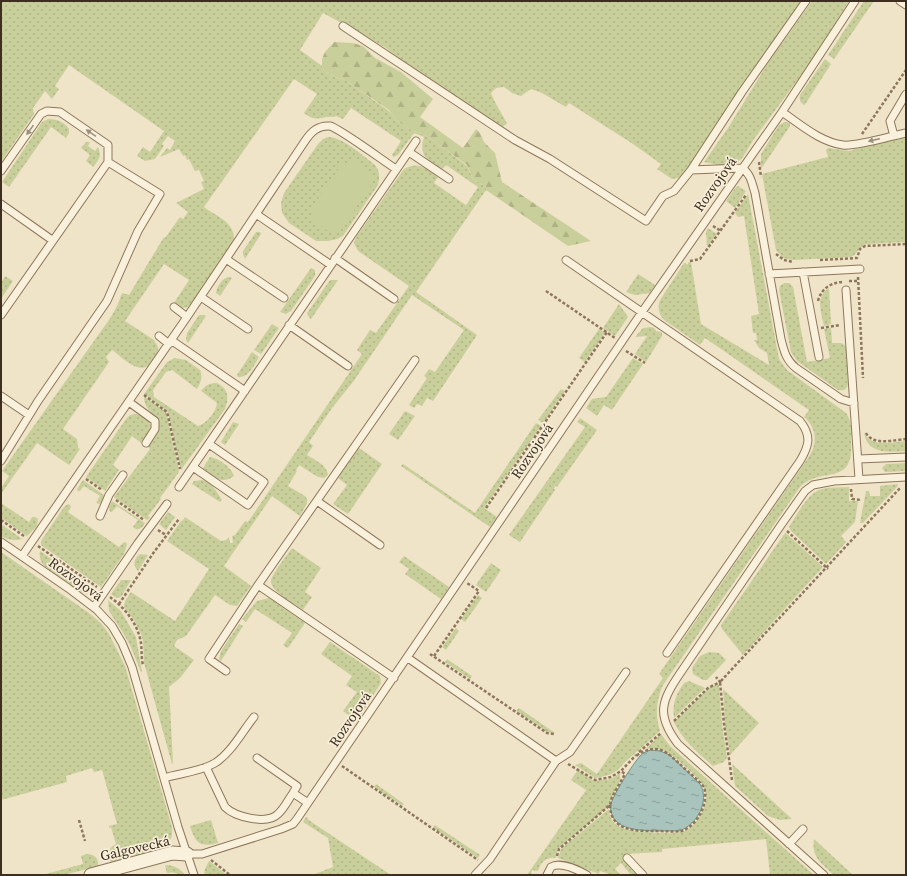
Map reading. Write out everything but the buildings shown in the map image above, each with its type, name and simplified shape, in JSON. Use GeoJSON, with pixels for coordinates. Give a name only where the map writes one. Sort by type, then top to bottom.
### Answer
{"type":"FeatureCollection","features":[{"type":"Feature","properties":{"kind":"street","name":"Galgovecká"},"geometry":{"type":"LineString","coordinates":[[91,875],[107,873],[172,854],[187,854]]}},
{"type":"Feature","properties":{"kind":"lane"},"geometry":{"type":"LineString","coordinates":[[343,26],[515,140],[550,159],[646,221],[663,196],[674,191],[691,170],[742,92],[806,1]]}},
{"type":"Feature","properties":{"kind":"lane","name":"Rozvojová"},"geometry":{"type":"LineString","coordinates":[[187,854],[202,854],[293,824],[408,658],[642,312],[782,112],[855,1]]}},
{"type":"Feature","properties":{"kind":"lane"},"geometry":{"type":"LineString","coordinates":[[900,1],[906,5]]}},
{"type":"Feature","properties":{"kind":"lane"},"geometry":{"type":"LineString","coordinates":[[894,136],[890,121],[905,96]]}},
{"type":"Feature","properties":{"kind":"lane"},"geometry":{"type":"LineString","coordinates":[[1,171],[41,114],[47,111],[60,112],[108,145],[108,162],[1,315]]}},
{"type":"Feature","properties":{"kind":"lane"},"geometry":{"type":"LineString","coordinates":[[782,112],[830,142],[843,145],[855,145],[906,133]]}},
{"type":"Feature","properties":{"kind":"lane"},"geometry":{"type":"LineString","coordinates":[[22,556],[315,129],[322,127],[334,128],[396,169]]}},
{"type":"Feature","properties":{"kind":"lane"},"geometry":{"type":"LineString","coordinates":[[181,484],[416,141]]}},
{"type":"Feature","properties":{"kind":"lane"},"geometry":{"type":"LineString","coordinates":[[408,152],[449,179]]}},
{"type":"Feature","properties":{"kind":"lane"},"geometry":{"type":"LineString","coordinates":[[1,461],[29,415],[107,301],[138,231],[160,194],[108,162]]}},
{"type":"Feature","properties":{"kind":"lane"},"geometry":{"type":"LineString","coordinates":[[691,170],[742,168],[750,176],[781,339],[786,356],[790,363],[841,399],[854,403]]}},
{"type":"Feature","properties":{"kind":"lane"},"geometry":{"type":"LineString","coordinates":[[1,204],[52,240]]}},
{"type":"Feature","properties":{"kind":"lane"},"geometry":{"type":"LineString","coordinates":[[256,214],[330,265]]}},
{"type":"Feature","properties":{"kind":"lane"},"geometry":{"type":"LineString","coordinates":[[335,258],[394,299]]}},
{"type":"Feature","properties":{"kind":"lane"},"geometry":{"type":"LineString","coordinates":[[226,259],[284,298]]}},
{"type":"Feature","properties":{"kind":"lane"},"geometry":{"type":"LineString","coordinates":[[566,260],[800,421],[808,435],[807,449],[800,461],[667,653]]}},
{"type":"Feature","properties":{"kind":"lane"},"geometry":{"type":"LineString","coordinates":[[769,274],[858,269]]}},
{"type":"Feature","properties":{"kind":"lane"},"geometry":{"type":"LineString","coordinates":[[803,272],[819,357]]}},
{"type":"Feature","properties":{"kind":"lane"},"geometry":{"type":"LineString","coordinates":[[846,290],[859,459],[859,479]]}},
{"type":"Feature","properties":{"kind":"lane"},"geometry":{"type":"LineString","coordinates":[[201,297],[248,329]]}},
{"type":"Feature","properties":{"kind":"lane"},"geometry":{"type":"LineString","coordinates":[[174,308],[187,317]]}},
{"type":"Feature","properties":{"kind":"lane"},"geometry":{"type":"LineString","coordinates":[[289,325],[348,366]]}},
{"type":"Feature","properties":{"kind":"lane"},"geometry":{"type":"LineString","coordinates":[[159,336],[244,391]]}},
{"type":"Feature","properties":{"kind":"lane"},"geometry":{"type":"LineString","coordinates":[[226,671],[209,659],[258,585],[415,360]]}},
{"type":"Feature","properties":{"kind":"lane"},"geometry":{"type":"LineString","coordinates":[[1,396],[29,415]]}},
{"type":"Feature","properties":{"kind":"lane"},"geometry":{"type":"LineString","coordinates":[[129,402],[154,421],[155,429],[146,443]]}},
{"type":"Feature","properties":{"kind":"lane"},"geometry":{"type":"LineString","coordinates":[[193,467],[248,505],[264,482],[208,444]]}},
{"type":"Feature","properties":{"kind":"lane"},"geometry":{"type":"LineString","coordinates":[[859,459],[906,457]]}},
{"type":"Feature","properties":{"kind":"lane"},"geometry":{"type":"LineString","coordinates":[[100,516],[109,495],[123,475]]}},
{"type":"Feature","properties":{"kind":"lane"},"geometry":{"type":"LineString","coordinates":[[824,875],[684,751],[672,737],[667,727],[663,712],[664,702],[668,691],[780,525],[805,491],[813,485],[834,480],[906,477]]}},
{"type":"Feature","properties":{"kind":"lane"},"geometry":{"type":"LineString","coordinates":[[317,502],[380,545]]}},
{"type":"Feature","properties":{"kind":"lane"},"geometry":{"type":"LineString","coordinates":[[94,607],[167,504]]}},
{"type":"Feature","properties":{"kind":"lane","name":"Rozvojová"},"geometry":{"type":"LineString","coordinates":[[1,542],[94,607],[112,626],[122,643],[132,667],[194,875]]}},
{"type":"Feature","properties":{"kind":"lane"},"geometry":{"type":"LineString","coordinates":[[258,585],[394,678]]}},
{"type":"Feature","properties":{"kind":"lane"},"geometry":{"type":"LineString","coordinates":[[408,658],[556,761]]}},
{"type":"Feature","properties":{"kind":"lane"},"geometry":{"type":"LineString","coordinates":[[475,875],[485,864],[518,819],[556,761],[570,752],[626,672]]}},
{"type":"Feature","properties":{"kind":"lane"},"geometry":{"type":"LineString","coordinates":[[164,778],[215,763],[224,756],[254,717]]}},
{"type":"Feature","properties":{"kind":"lane"},"geometry":{"type":"LineString","coordinates":[[206,766],[225,807],[230,812],[257,819],[272,818],[278,814],[297,786],[257,758]]}},
{"type":"Feature","properties":{"kind":"lane"},"geometry":{"type":"LineString","coordinates":[[292,793],[308,803]]}},
{"type":"Feature","properties":{"kind":"lane"},"geometry":{"type":"LineString","coordinates":[[789,844],[803,829]]}},
{"type":"Feature","properties":{"kind":"lane"},"geometry":{"type":"LineString","coordinates":[[627,858],[643,875]]}},
{"type":"Feature","properties":{"kind":"lane"},"geometry":{"type":"LineString","coordinates":[[547,875],[551,867],[557,865],[571,868],[587,875]]}},
{"type":"Feature","properties":{"kind":"path"},"geometry":{"type":"LineString","coordinates":[[855,145],[906,70]]}},
{"type":"Feature","properties":{"kind":"path"},"geometry":{"type":"LineString","coordinates":[[756,148],[761,178]]}},
{"type":"Feature","properties":{"kind":"path"},"geometry":{"type":"LineString","coordinates":[[675,264],[700,259],[753,186]]}},
{"type":"Feature","properties":{"kind":"path"},"geometry":{"type":"LineString","coordinates":[[863,383],[857,258],[860,249],[866,246],[906,244]]}},
{"type":"Feature","properties":{"kind":"path"},"geometry":{"type":"LineString","coordinates":[[774,251],[784,260],[794,262]]}},
{"type":"Feature","properties":{"kind":"path"},"geometry":{"type":"LineString","coordinates":[[817,260],[857,258]]}},
{"type":"Feature","properties":{"kind":"path"},"geometry":{"type":"LineString","coordinates":[[818,305],[820,295],[828,286],[836,282],[858,281]]}},
{"type":"Feature","properties":{"kind":"path"},"geometry":{"type":"LineString","coordinates":[[546,291],[602,329]]}},
{"type":"Feature","properties":{"kind":"path"},"geometry":{"type":"LineString","coordinates":[[821,320],[824,336]]}},
{"type":"Feature","properties":{"kind":"path"},"geometry":{"type":"LineString","coordinates":[[814,329],[848,323]]}},
{"type":"Feature","properties":{"kind":"path"},"geometry":{"type":"LineString","coordinates":[[486,508],[607,332]]}},
{"type":"Feature","properties":{"kind":"path"},"geometry":{"type":"LineString","coordinates":[[634,356],[645,363]]}},
{"type":"Feature","properties":{"kind":"path"},"geometry":{"type":"LineString","coordinates":[[137,390],[167,412],[181,484]]}},
{"type":"Feature","properties":{"kind":"path"},"geometry":{"type":"LineString","coordinates":[[866,430],[869,438],[873,440],[906,440]]}},
{"type":"Feature","properties":{"kind":"path"},"geometry":{"type":"LineString","coordinates":[[79,474],[166,535]]}},
{"type":"Feature","properties":{"kind":"path"},"geometry":{"type":"LineString","coordinates":[[851,480],[852,499],[861,500]]}},
{"type":"Feature","properties":{"kind":"path"},"geometry":{"type":"LineString","coordinates":[[556,761],[571,764],[595,780],[611,777],[621,771],[708,688],[720,682],[827,568],[900,487],[906,486]]}},
{"type":"Feature","properties":{"kind":"path"},"geometry":{"type":"LineString","coordinates":[[119,604],[166,535],[179,519]]}},
{"type":"Feature","properties":{"kind":"path"},"geometry":{"type":"LineString","coordinates":[[780,525],[827,568]]}},
{"type":"Feature","properties":{"kind":"path"},"geometry":{"type":"LineString","coordinates":[[434,656],[479,591],[461,579]]}},
{"type":"Feature","properties":{"kind":"path"},"geometry":{"type":"LineString","coordinates":[[430,654],[546,733],[554,734]]}},
{"type":"Feature","properties":{"kind":"path"},"geometry":{"type":"LineString","coordinates":[[716,677],[720,682],[724,724],[734,794]]}},
{"type":"Feature","properties":{"kind":"path"},"geometry":{"type":"LineString","coordinates":[[621,771],[625,774],[612,797],[610,805],[612,818],[618,824],[628,829],[643,831],[682,831],[688,828],[695,821],[702,811],[705,800],[706,794],[704,787],[672,756],[662,750],[653,749],[643,751],[636,756]]}},
{"type":"Feature","properties":{"kind":"path"},"geometry":{"type":"LineString","coordinates":[[337,762],[485,864]]}},
{"type":"Feature","properties":{"kind":"path"},"geometry":{"type":"LineString","coordinates":[[557,858],[559,849],[610,805]]}},
{"type":"Feature","properties":{"kind":"path"},"geometry":{"type":"LineString","coordinates":[[80,820],[85,841]]}},
{"type":"Feature","properties":{"kind":"path"},"geometry":{"type":"LineString","coordinates":[[202,854],[230,875]]}},
{"type":"Feature","properties":{"kind":"green space"},"geometry":{"type":"Polygon","coordinates":[[[1,1],[801,1],[716,125],[697,156],[683,175],[672,179],[657,169],[661,164],[569,103],[566,107],[542,93],[531,89],[521,96],[512,93],[504,87],[496,88],[491,93],[507,124],[503,126],[494,124],[466,103],[410,67],[386,48],[323,13],[300,50],[322,66],[325,72],[345,80],[389,111],[396,120],[413,131],[425,135],[442,147],[467,166],[473,179],[486,187],[486,190],[416,292],[477,335],[433,401],[427,398],[422,406],[417,404],[414,408],[409,405],[427,378],[424,376],[429,369],[435,372],[464,330],[412,295],[353,382],[332,408],[309,442],[313,446],[307,455],[323,466],[328,475],[324,478],[318,477],[299,465],[288,486],[305,496],[307,499],[307,503],[300,516],[272,496],[224,566],[251,586],[237,606],[230,605],[215,595],[186,636],[177,640],[174,646],[194,660],[180,678],[169,687],[172,764],[144,663],[143,641],[141,634],[134,620],[124,607],[125,601],[131,592],[175,621],[209,569],[167,541],[185,517],[221,541],[226,540],[229,537],[230,543],[233,543],[232,536],[235,535],[245,521],[248,522],[362,354],[357,350],[370,330],[376,333],[409,286],[358,251],[354,243],[356,237],[404,169],[414,166],[425,168],[438,177],[434,183],[466,205],[478,187],[446,165],[442,170],[429,160],[423,154],[422,144],[424,137],[414,133],[398,155],[393,157],[392,155],[401,141],[351,108],[343,119],[336,116],[316,119],[309,116],[304,113],[317,94],[294,79],[204,207],[220,217],[229,225],[234,235],[234,242],[195,299],[186,308],[174,303],[189,280],[164,264],[125,321],[154,340],[158,347],[156,357],[148,366],[143,368],[132,365],[112,350],[106,357],[109,362],[63,429],[77,439],[78,448],[80,449],[69,465],[37,443],[1,494],[1,488],[9,476],[2,471],[111,317],[122,293],[129,295],[164,237],[165,238],[180,217],[183,219],[188,212],[176,203],[204,189],[201,182],[204,181],[199,170],[195,171],[189,159],[187,160],[185,155],[183,156],[179,149],[160,157],[167,148],[170,150],[175,141],[168,136],[162,144],[164,146],[155,159],[145,161],[137,156],[143,147],[150,152],[164,131],[69,65],[55,86],[59,89],[52,99],[45,91],[33,108],[34,114],[1,162],[1,1]]]}},
{"type":"Feature","properties":{"kind":"green space"},"geometry":{"type":"Polygon","coordinates":[[[812,1],[849,1],[813,59],[754,139],[743,157],[736,164],[724,166],[704,162],[728,128],[768,63],[812,1]]]}},
{"type":"Feature","properties":{"kind":"green space"},"geometry":{"type":"Polygon","coordinates":[[[864,1],[874,1],[834,59],[828,55],[864,1]]]}},
{"type":"Feature","properties":{"kind":"green space"},"geometry":{"type":"Polygon","coordinates":[[[334,42],[353,43],[363,46],[375,58],[401,72],[433,99],[420,117],[463,148],[476,129],[480,133],[484,142],[495,153],[502,182],[591,241],[568,246],[486,190],[486,187],[473,179],[467,165],[442,147],[425,135],[413,131],[396,120],[389,110],[345,80],[325,72],[322,66],[322,59],[325,52],[334,42]]]}},
{"type":"Feature","properties":{"kind":"green space"},"geometry":{"type":"Polygon","coordinates":[[[825,59],[831,64],[804,105],[800,101],[800,95],[825,59]]]}},
{"type":"Feature","properties":{"kind":"green space"},"geometry":{"type":"Polygon","coordinates":[[[48,119],[57,120],[63,123],[69,129],[69,133],[66,138],[51,127],[9,187],[2,182],[42,122],[48,119]]]}},
{"type":"Feature","properties":{"kind":"green space"},"geometry":{"type":"Polygon","coordinates":[[[785,122],[790,123],[790,126],[761,169],[761,154],[779,125],[785,122]]]}},
{"type":"Feature","properties":{"kind":"green space"},"geometry":{"type":"Polygon","coordinates":[[[906,136],[906,242],[866,244],[851,257],[793,260],[783,258],[776,250],[762,174],[828,157],[826,150],[828,148],[849,151],[906,136]]]}},
{"type":"Feature","properties":{"kind":"green space"},"geometry":{"type":"Polygon","coordinates":[[[328,137],[346,143],[374,164],[379,174],[379,179],[378,185],[343,236],[328,241],[316,241],[289,223],[282,213],[281,203],[284,193],[318,144],[323,139],[328,137]]]}},
{"type":"Feature","properties":{"kind":"green space"},"geometry":{"type":"Polygon","coordinates":[[[86,142],[90,142],[88,146],[95,151],[98,147],[100,153],[97,162],[93,167],[86,161],[90,155],[81,148],[86,142]]]}},
{"type":"Feature","properties":{"kind":"green space"},"geometry":{"type":"Polygon","coordinates":[[[354,160],[371,173],[372,184],[340,231],[329,232],[313,220],[311,209],[342,164],[354,160]]]}},
{"type":"Feature","properties":{"kind":"green space"},"geometry":{"type":"Polygon","coordinates":[[[738,186],[746,191],[735,208],[726,201],[738,186]]]}},
{"type":"Feature","properties":{"kind":"green space"},"geometry":{"type":"Polygon","coordinates":[[[748,194],[779,359],[787,370],[846,413],[851,426],[851,456],[848,465],[842,470],[818,477],[800,487],[663,685],[657,708],[657,719],[660,731],[615,772],[595,778],[575,765],[581,763],[597,774],[663,678],[659,674],[813,450],[815,439],[813,430],[811,425],[804,417],[809,410],[705,338],[700,345],[664,320],[659,311],[660,300],[684,263],[687,265],[691,262],[701,324],[769,365],[767,353],[759,348],[754,340],[757,340],[756,333],[753,333],[751,316],[759,314],[744,216],[738,217],[735,213],[748,194]]]}},
{"type":"Feature","properties":{"kind":"green space"},"geometry":{"type":"Polygon","coordinates":[[[708,228],[717,234],[707,247],[706,232],[708,228]]]}},
{"type":"Feature","properties":{"kind":"green space"},"geometry":{"type":"Polygon","coordinates":[[[256,232],[260,232],[261,234],[245,259],[243,251],[256,232]]]}},
{"type":"Feature","properties":{"kind":"green space"},"geometry":{"type":"Polygon","coordinates":[[[311,268],[315,270],[315,276],[291,311],[286,314],[280,312],[311,268]]]}},
{"type":"Feature","properties":{"kind":"green space"},"geometry":{"type":"Polygon","coordinates":[[[638,274],[655,285],[650,293],[635,295],[626,292],[638,274]]]}},
{"type":"Feature","properties":{"kind":"green space"},"geometry":{"type":"Polygon","coordinates":[[[5,276],[13,281],[1,299],[1,283],[5,276]]]}},
{"type":"Feature","properties":{"kind":"green space"},"geometry":{"type":"Polygon","coordinates":[[[228,277],[232,278],[220,296],[216,293],[217,288],[222,281],[228,277]]]}},
{"type":"Feature","properties":{"kind":"green space"},"geometry":{"type":"Polygon","coordinates":[[[330,280],[338,280],[311,319],[307,313],[330,280]]]}},
{"type":"Feature","properties":{"kind":"green space"},"geometry":{"type":"Polygon","coordinates":[[[784,283],[789,283],[793,287],[807,362],[830,358],[824,329],[831,328],[832,343],[841,343],[846,346],[848,384],[847,388],[844,390],[838,390],[797,361],[791,352],[779,290],[780,286],[784,283]]]}},
{"type":"Feature","properties":{"kind":"green space"},"geometry":{"type":"Polygon","coordinates":[[[829,288],[831,324],[824,326],[820,300],[829,288]]]}},
{"type":"Feature","properties":{"kind":"green space"},"geometry":{"type":"Polygon","coordinates":[[[619,304],[628,317],[615,336],[603,328],[619,304]]]}},
{"type":"Feature","properties":{"kind":"green space"},"geometry":{"type":"Polygon","coordinates":[[[199,315],[206,316],[188,343],[186,340],[187,333],[199,315]]]}},
{"type":"Feature","properties":{"kind":"green space"},"geometry":{"type":"Polygon","coordinates":[[[272,324],[279,328],[261,354],[254,350],[272,324]]]}},
{"type":"Feature","properties":{"kind":"green space"},"geometry":{"type":"Polygon","coordinates":[[[651,327],[657,332],[662,333],[662,336],[646,362],[635,354],[647,336],[635,337],[643,328],[651,327]]]}},
{"type":"Feature","properties":{"kind":"green space"},"geometry":{"type":"Polygon","coordinates":[[[599,329],[605,333],[585,362],[579,358],[599,329]]]}},
{"type":"Feature","properties":{"kind":"green space"},"geometry":{"type":"Polygon","coordinates":[[[252,352],[259,357],[248,373],[242,377],[238,377],[237,375],[252,352]]]}},
{"type":"Feature","properties":{"kind":"green space"},"geometry":{"type":"Polygon","coordinates":[[[175,358],[186,360],[200,370],[201,377],[197,389],[172,370],[166,372],[153,390],[154,397],[198,426],[210,417],[215,410],[217,403],[201,391],[204,387],[217,383],[224,388],[227,394],[225,409],[181,470],[168,412],[144,394],[167,362],[175,358]]]}},
{"type":"Feature","properties":{"kind":"green space"},"geometry":{"type":"Polygon","coordinates":[[[633,358],[643,364],[612,410],[604,405],[597,416],[586,408],[592,399],[606,397],[633,358]]]}},
{"type":"Feature","properties":{"kind":"green space"},"geometry":{"type":"Polygon","coordinates":[[[561,389],[565,391],[543,423],[538,420],[561,389]]]}},
{"type":"Feature","properties":{"kind":"green space"},"geometry":{"type":"Polygon","coordinates":[[[144,396],[166,412],[179,472],[148,516],[150,518],[147,520],[114,497],[150,449],[148,447],[158,427],[158,421],[145,404],[144,396]]]}},
{"type":"Feature","properties":{"kind":"green space"},"geometry":{"type":"Polygon","coordinates":[[[405,411],[415,416],[398,440],[389,434],[405,411]]]}},
{"type":"Feature","properties":{"kind":"green space"},"geometry":{"type":"Polygon","coordinates":[[[136,414],[148,421],[150,424],[150,430],[141,443],[132,436],[113,465],[119,470],[105,491],[86,477],[126,419],[130,415],[136,414]]]}},
{"type":"Feature","properties":{"kind":"green space"},"geometry":{"type":"Polygon","coordinates":[[[580,418],[597,430],[557,487],[555,486],[555,490],[520,542],[509,535],[585,427],[577,422],[580,418]]]}},
{"type":"Feature","properties":{"kind":"green space"},"geometry":{"type":"Polygon","coordinates":[[[233,422],[239,424],[225,445],[221,442],[233,422]]]}},
{"type":"Feature","properties":{"kind":"green space"},"geometry":{"type":"Polygon","coordinates":[[[536,423],[541,426],[484,508],[497,517],[490,527],[401,466],[403,464],[475,513],[536,423]]]}},
{"type":"Feature","properties":{"kind":"green space"},"geometry":{"type":"Polygon","coordinates":[[[864,432],[867,437],[876,442],[888,443],[906,441],[906,451],[893,452],[874,448],[869,445],[864,432]]]}},
{"type":"Feature","properties":{"kind":"green space"},"geometry":{"type":"Polygon","coordinates":[[[359,448],[382,464],[348,514],[333,504],[347,485],[338,478],[359,448]]]}},
{"type":"Feature","properties":{"kind":"green space"},"geometry":{"type":"Polygon","coordinates":[[[210,457],[225,464],[234,476],[230,479],[222,480],[210,474],[203,468],[210,457]]]}},
{"type":"Feature","properties":{"kind":"green space"},"geometry":{"type":"Polygon","coordinates":[[[906,463],[906,471],[885,472],[882,468],[886,464],[906,463]]]}},
{"type":"Feature","properties":{"kind":"green space"},"geometry":{"type":"Polygon","coordinates":[[[83,480],[105,496],[100,504],[96,503],[100,496],[84,486],[80,491],[78,491],[77,489],[83,480]]]}},
{"type":"Feature","properties":{"kind":"green space"},"geometry":{"type":"Polygon","coordinates":[[[202,480],[209,483],[214,488],[222,500],[220,502],[192,484],[194,481],[202,480]]]}},
{"type":"Feature","properties":{"kind":"green space"},"geometry":{"type":"Polygon","coordinates":[[[898,484],[897,487],[863,523],[860,523],[866,491],[869,491],[870,496],[880,496],[880,486],[898,484]]]}},
{"type":"Feature","properties":{"kind":"green space"},"geometry":{"type":"Polygon","coordinates":[[[849,487],[849,501],[858,501],[855,522],[841,536],[846,542],[826,564],[791,531],[789,527],[805,502],[817,491],[828,488],[849,487]]]}},
{"type":"Feature","properties":{"kind":"green space"},"geometry":{"type":"Polygon","coordinates":[[[112,501],[145,523],[143,526],[139,529],[134,528],[133,527],[138,520],[117,506],[112,512],[110,512],[109,507],[112,501]]]}},
{"type":"Feature","properties":{"kind":"green space"},"geometry":{"type":"Polygon","coordinates":[[[1,503],[29,522],[32,517],[35,517],[38,519],[37,526],[27,536],[1,518],[1,503]]]}},
{"type":"Feature","properties":{"kind":"green space"},"geometry":{"type":"Polygon","coordinates":[[[68,504],[71,507],[68,512],[119,547],[125,542],[127,544],[124,554],[101,587],[41,545],[41,541],[64,507],[68,504]]]}},
{"type":"Feature","properties":{"kind":"green space"},"geometry":{"type":"Polygon","coordinates":[[[168,512],[175,517],[166,530],[159,524],[168,512]]]}},
{"type":"Feature","properties":{"kind":"green space"},"geometry":{"type":"Polygon","coordinates":[[[1,524],[22,539],[11,540],[1,536],[1,524]]]}},
{"type":"Feature","properties":{"kind":"green space"},"geometry":{"type":"Polygon","coordinates":[[[785,533],[823,567],[743,655],[722,629],[721,625],[785,533]]]}},
{"type":"Feature","properties":{"kind":"green space"},"geometry":{"type":"Polygon","coordinates":[[[292,548],[321,568],[305,592],[312,597],[303,610],[278,593],[271,584],[274,573],[292,548]]]}},
{"type":"Feature","properties":{"kind":"green space"},"geometry":{"type":"Polygon","coordinates":[[[40,551],[96,590],[91,593],[84,593],[49,570],[42,563],[40,551]]]}},
{"type":"Feature","properties":{"kind":"green space"},"geometry":{"type":"Polygon","coordinates":[[[1,552],[89,613],[101,623],[109,634],[125,666],[172,827],[170,840],[163,847],[111,862],[109,852],[111,847],[116,844],[111,827],[109,828],[109,826],[117,824],[102,770],[94,772],[92,768],[66,776],[67,782],[1,800],[1,552]]]}},
{"type":"Feature","properties":{"kind":"green space"},"geometry":{"type":"Polygon","coordinates":[[[140,554],[148,555],[138,571],[134,562],[140,554]]]}},
{"type":"Feature","properties":{"kind":"green space"},"geometry":{"type":"Polygon","coordinates":[[[404,556],[449,587],[441,599],[405,574],[409,569],[399,562],[404,556]]]}},
{"type":"Feature","properties":{"kind":"green space"},"geometry":{"type":"Polygon","coordinates":[[[491,563],[501,570],[486,592],[476,585],[491,563]]]}},
{"type":"Feature","properties":{"kind":"green space"},"geometry":{"type":"Polygon","coordinates":[[[121,580],[131,580],[121,597],[116,598],[111,594],[121,580]]]}},
{"type":"Feature","properties":{"kind":"green space"},"geometry":{"type":"Polygon","coordinates":[[[478,595],[482,598],[465,622],[461,619],[478,595]]]}},
{"type":"Feature","properties":{"kind":"green space"},"geometry":{"type":"Polygon","coordinates":[[[269,598],[305,623],[288,648],[283,645],[292,633],[255,609],[246,622],[242,619],[257,601],[269,598]]]}},
{"type":"Feature","properties":{"kind":"green space"},"geometry":{"type":"Polygon","coordinates":[[[108,600],[121,611],[136,637],[142,672],[130,645],[109,611],[108,600]]]}},
{"type":"Feature","properties":{"kind":"green space"},"geometry":{"type":"Polygon","coordinates":[[[239,624],[243,626],[221,661],[219,659],[221,651],[239,624]]]}},
{"type":"Feature","properties":{"kind":"green space"},"geometry":{"type":"Polygon","coordinates":[[[456,628],[459,631],[446,650],[442,647],[456,628]]]}},
{"type":"Feature","properties":{"kind":"green space"},"geometry":{"type":"Polygon","coordinates":[[[330,642],[380,676],[381,683],[357,721],[343,711],[357,692],[346,685],[352,676],[321,654],[330,642]]]}},
{"type":"Feature","properties":{"kind":"green space"},"geometry":{"type":"Polygon","coordinates":[[[709,652],[719,653],[726,660],[707,680],[703,680],[693,674],[692,668],[700,656],[709,652]]]}},
{"type":"Feature","properties":{"kind":"green space"},"geometry":{"type":"Polygon","coordinates":[[[447,659],[472,676],[470,679],[445,662],[447,659]]]}},
{"type":"Feature","properties":{"kind":"green space"},"geometry":{"type":"Polygon","coordinates":[[[689,681],[705,688],[674,718],[674,704],[677,695],[684,683],[689,681]]]}},
{"type":"Feature","properties":{"kind":"green space"},"geometry":{"type":"Polygon","coordinates":[[[718,684],[727,757],[724,762],[713,766],[686,741],[677,729],[674,722],[710,687],[718,684]]]}},
{"type":"Feature","properties":{"kind":"green space"},"geometry":{"type":"Polygon","coordinates":[[[723,689],[759,723],[730,755],[725,724],[723,689]]]}},
{"type":"Feature","properties":{"kind":"green space"},"geometry":{"type":"Polygon","coordinates":[[[519,708],[555,733],[547,732],[516,711],[519,708]]]}},
{"type":"Feature","properties":{"kind":"green space"},"geometry":{"type":"Polygon","coordinates":[[[661,734],[670,746],[814,875],[770,875],[766,839],[662,849],[662,852],[625,854],[624,861],[636,875],[631,875],[621,863],[615,869],[621,875],[612,875],[600,871],[599,874],[558,858],[561,849],[609,809],[610,817],[614,823],[628,830],[637,832],[679,833],[692,827],[704,809],[706,802],[705,790],[694,774],[674,757],[659,749],[646,749],[661,734]]]}},
{"type":"Feature","properties":{"kind":"green space"},"geometry":{"type":"Polygon","coordinates":[[[732,764],[792,819],[780,820],[768,816],[735,786],[732,764]]]}},
{"type":"Feature","properties":{"kind":"green space"},"geometry":{"type":"Polygon","coordinates":[[[577,771],[580,771],[594,781],[611,779],[620,773],[618,786],[609,806],[558,849],[556,858],[547,859],[542,863],[538,871],[532,870],[531,875],[527,875],[586,790],[571,780],[577,771]]]}},
{"type":"Feature","properties":{"kind":"green space"},"geometry":{"type":"Polygon","coordinates":[[[376,784],[404,804],[402,806],[374,787],[376,784]]]}},
{"type":"Feature","properties":{"kind":"green space"},"geometry":{"type":"Polygon","coordinates":[[[306,817],[391,875],[312,875],[333,867],[328,838],[303,822],[306,817]]]}},
{"type":"Feature","properties":{"kind":"green space"},"geometry":{"type":"Polygon","coordinates":[[[211,820],[218,843],[207,845],[199,843],[194,837],[190,826],[211,820]]]}},
{"type":"Feature","properties":{"kind":"green space"},"geometry":{"type":"Polygon","coordinates":[[[435,825],[480,855],[478,858],[433,828],[435,825]]]}},
{"type":"Feature","properties":{"kind":"green space"},"geometry":{"type":"Polygon","coordinates":[[[814,839],[853,875],[834,875],[825,867],[818,860],[814,851],[814,839]]]}},
{"type":"Feature","properties":{"kind":"green space"},"geometry":{"type":"Polygon","coordinates":[[[87,854],[96,857],[98,866],[64,875],[42,875],[83,864],[81,856],[87,854]]]}},
{"type":"Feature","properties":{"kind":"green space"},"geometry":{"type":"Polygon","coordinates":[[[209,861],[227,875],[204,875],[209,861]]]}},
{"type":"Feature","properties":{"kind":"green space"},"geometry":{"type":"Polygon","coordinates":[[[165,865],[176,867],[185,875],[172,872],[167,873],[165,865]]]}},
{"type":"Feature","properties":{"kind":"water"},"geometry":{"type":"Polygon","coordinates":[[[651,750],[660,751],[670,755],[700,784],[703,791],[700,812],[691,824],[679,831],[637,830],[622,825],[614,819],[612,815],[611,804],[620,786],[640,756],[651,750]]]}}]}
